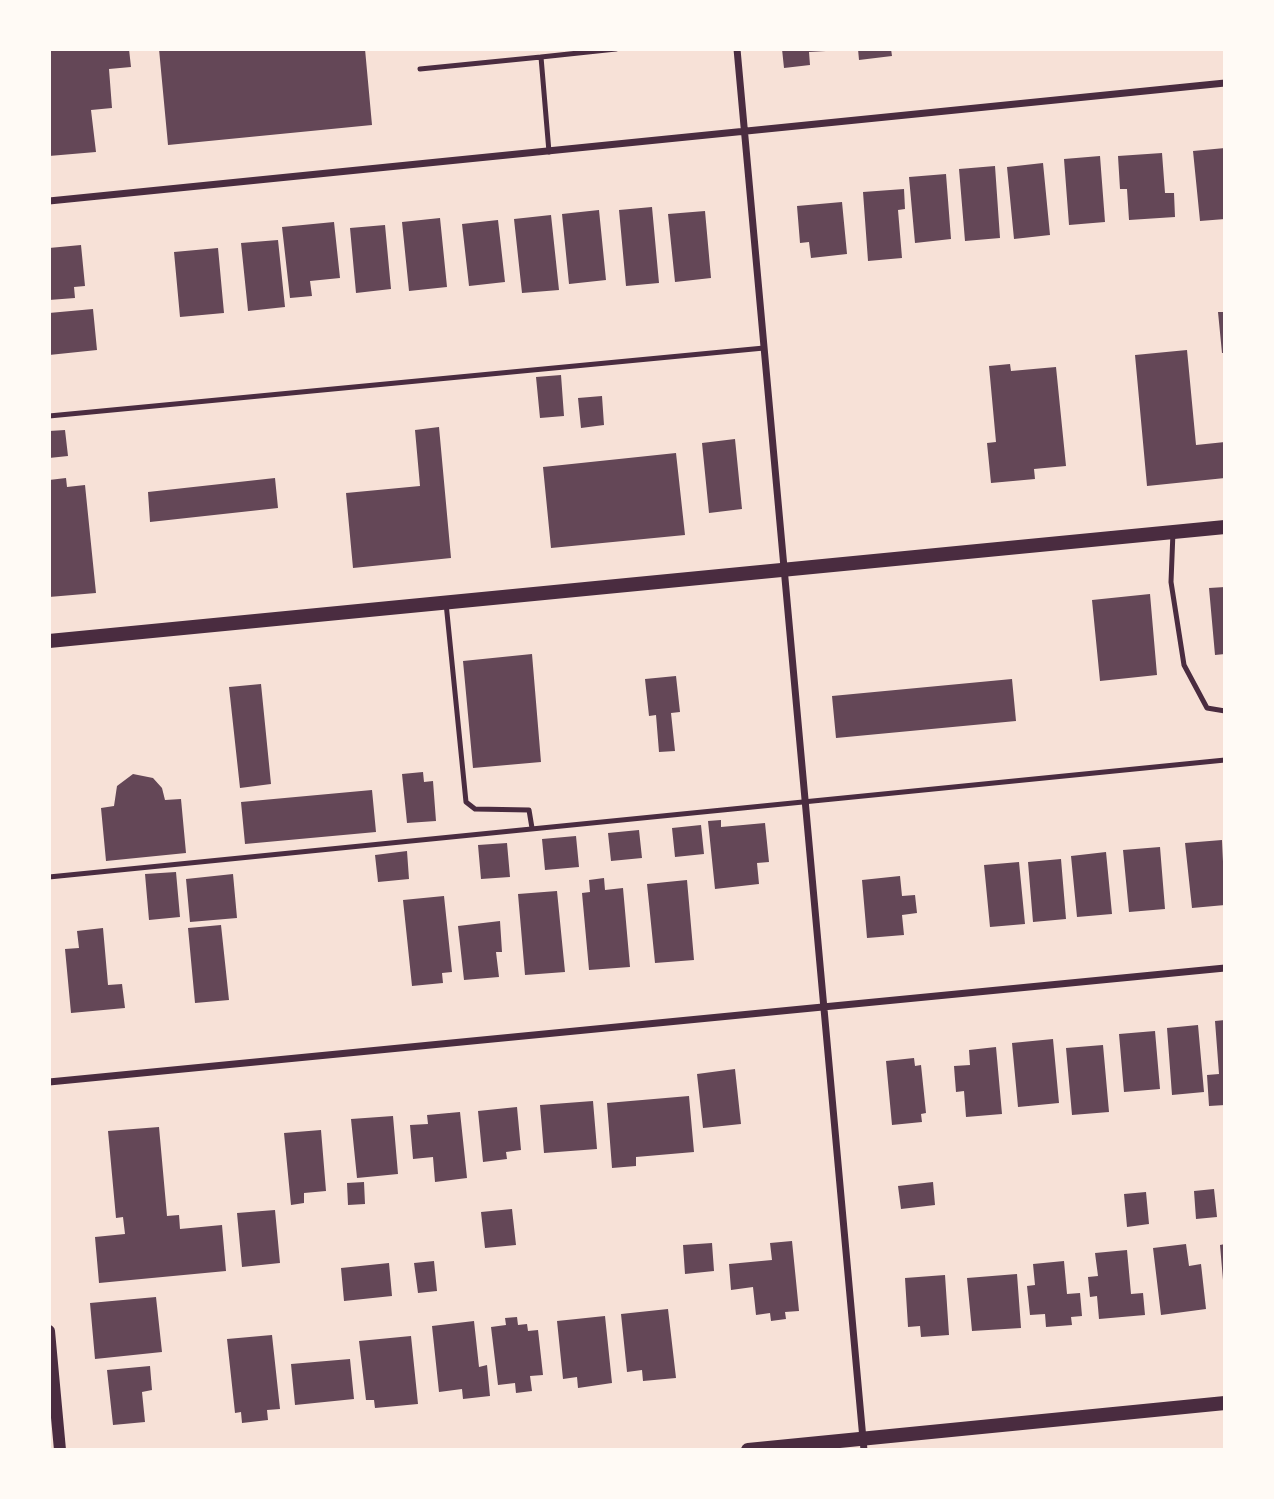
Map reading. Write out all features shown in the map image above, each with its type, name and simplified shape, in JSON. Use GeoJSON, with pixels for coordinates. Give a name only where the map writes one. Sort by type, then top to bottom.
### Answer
{"type":"FeatureCollection","features":[{"type":"Feature","properties":{"kind":"main road"},"geometry":{"type":"LineString","coordinates":[[49,641],[1225,527]]}},
{"type":"Feature","properties":{"kind":"main road"},"geometry":{"type":"LineString","coordinates":[[748,1450],[863,1444],[1225,1403]]}},
{"type":"Feature","properties":{"kind":"street"},"geometry":{"type":"LineString","coordinates":[[737,49],[863,1444]]}},
{"type":"Feature","properties":{"kind":"street"},"geometry":{"type":"LineString","coordinates":[[49,201],[1225,83]]}},
{"type":"Feature","properties":{"kind":"street"},"geometry":{"type":"LineString","coordinates":[[49,1082],[1225,968]]}},
{"type":"Feature","properties":{"kind":"street"},"geometry":{"type":"LineString","coordinates":[[49,1331],[61,1450]]}},
{"type":"Feature","properties":{"kind":"lane"},"geometry":{"type":"LineString","coordinates":[[420,69],[616,49]]}},
{"type":"Feature","properties":{"kind":"lane"},"geometry":{"type":"LineString","coordinates":[[541,57],[549,152]]}},
{"type":"Feature","properties":{"kind":"lane"},"geometry":{"type":"LineString","coordinates":[[49,416],[764,348]]}},
{"type":"Feature","properties":{"kind":"lane"},"geometry":{"type":"LineString","coordinates":[[1173,532],[1171,582],[1184,666],[1207,708],[1225,712]]}},
{"type":"Feature","properties":{"kind":"lane"},"geometry":{"type":"LineString","coordinates":[[446,603],[466,802],[475,809],[529,810],[532,828]]}},
{"type":"Feature","properties":{"kind":"lane"},"geometry":{"type":"LineString","coordinates":[[49,877],[1225,760]]}},
{"type":"Feature","properties":{"kind":"building"},"geometry":{"type":"Polygon","coordinates":[[[49,49],[129,49],[131,67],[109,69],[112,108],[91,110],[96,152],[49,156],[49,49]]]}},
{"type":"Feature","properties":{"kind":"building"},"geometry":{"type":"Polygon","coordinates":[[[159,49],[365,49],[372,125],[168,145],[159,49]]]}},
{"type":"Feature","properties":{"kind":"building"},"geometry":{"type":"Polygon","coordinates":[[[782,49],[826,51],[809,52],[810,65],[784,68],[782,49]]]}},
{"type":"Feature","properties":{"kind":"building"},"geometry":{"type":"Polygon","coordinates":[[[858,49],[891,49],[892,56],[859,60],[858,49]]]}},
{"type":"Feature","properties":{"kind":"building"},"geometry":{"type":"Polygon","coordinates":[[[1225,148],[1225,219],[1200,221],[1193,151],[1225,148]]]}},
{"type":"Feature","properties":{"kind":"building"},"geometry":{"type":"Polygon","coordinates":[[[1162,153],[1165,193],[1174,193],[1175,217],[1129,220],[1127,189],[1120,189],[1118,156],[1162,153]]]}},
{"type":"Feature","properties":{"kind":"building"},"geometry":{"type":"Polygon","coordinates":[[[1100,156],[1105,222],[1069,225],[1064,159],[1100,156]]]}},
{"type":"Feature","properties":{"kind":"building"},"geometry":{"type":"Polygon","coordinates":[[[1043,163],[1050,235],[1014,239],[1007,167],[1043,163]]]}},
{"type":"Feature","properties":{"kind":"building"},"geometry":{"type":"Polygon","coordinates":[[[995,166],[1000,238],[965,241],[959,169],[995,166]]]}},
{"type":"Feature","properties":{"kind":"building"},"geometry":{"type":"Polygon","coordinates":[[[946,174],[951,239],[915,243],[909,177],[946,174]]]}},
{"type":"Feature","properties":{"kind":"building"},"geometry":{"type":"Polygon","coordinates":[[[904,189],[905,209],[898,210],[902,258],[868,261],[863,192],[904,189]]]}},
{"type":"Feature","properties":{"kind":"building"},"geometry":{"type":"Polygon","coordinates":[[[842,202],[847,254],[811,258],[809,242],[800,243],[797,206],[842,202]]]}},
{"type":"Feature","properties":{"kind":"building"},"geometry":{"type":"Polygon","coordinates":[[[652,207],[659,283],[626,286],[619,210],[652,207]]]}},
{"type":"Feature","properties":{"kind":"building"},"geometry":{"type":"Polygon","coordinates":[[[599,210],[606,280],[569,284],[562,214],[599,210]]]}},
{"type":"Feature","properties":{"kind":"building"},"geometry":{"type":"Polygon","coordinates":[[[705,211],[711,278],[675,282],[668,214],[705,211]]]}},
{"type":"Feature","properties":{"kind":"building"},"geometry":{"type":"Polygon","coordinates":[[[551,215],[559,290],[522,293],[514,219],[551,215]]]}},
{"type":"Feature","properties":{"kind":"building"},"geometry":{"type":"Polygon","coordinates":[[[440,218],[447,287],[409,291],[402,222],[440,218]]]}},
{"type":"Feature","properties":{"kind":"building"},"geometry":{"type":"Polygon","coordinates":[[[498,220],[505,282],[469,286],[462,224],[498,220]]]}},
{"type":"Feature","properties":{"kind":"building"},"geometry":{"type":"Polygon","coordinates":[[[334,222],[340,278],[310,281],[312,296],[290,298],[282,227],[334,222]]]}},
{"type":"Feature","properties":{"kind":"building"},"geometry":{"type":"Polygon","coordinates":[[[385,225],[391,289],[356,293],[350,228],[385,225]]]}},
{"type":"Feature","properties":{"kind":"building"},"geometry":{"type":"Polygon","coordinates":[[[278,240],[285,307],[248,311],[241,243],[278,240]]]}},
{"type":"Feature","properties":{"kind":"building"},"geometry":{"type":"Polygon","coordinates":[[[81,245],[85,286],[74,287],[75,298],[49,300],[49,248],[81,245]]]}},
{"type":"Feature","properties":{"kind":"building"},"geometry":{"type":"Polygon","coordinates":[[[218,248],[224,313],[180,317],[174,252],[218,248]]]}},
{"type":"Feature","properties":{"kind":"building"},"geometry":{"type":"Polygon","coordinates":[[[93,309],[97,350],[49,355],[49,313],[93,309]]]}},
{"type":"Feature","properties":{"kind":"building"},"geometry":{"type":"Polygon","coordinates":[[[1218,312],[1225,312],[1225,353],[1222,353],[1218,312]]]}},
{"type":"Feature","properties":{"kind":"building"},"geometry":{"type":"Polygon","coordinates":[[[1187,350],[1196,445],[1225,442],[1225,478],[1147,486],[1135,355],[1187,350]]]}},
{"type":"Feature","properties":{"kind":"building"},"geometry":{"type":"Polygon","coordinates":[[[1010,364],[1011,371],[1056,367],[1066,466],[1034,469],[1035,479],[991,483],[987,443],[996,442],[989,366],[1010,364]]]}},
{"type":"Feature","properties":{"kind":"building"},"geometry":{"type":"Polygon","coordinates":[[[561,375],[564,416],[540,418],[536,377],[561,375]]]}},
{"type":"Feature","properties":{"kind":"building"},"geometry":{"type":"Polygon","coordinates":[[[602,396],[604,425],[581,428],[578,398],[602,396]]]}},
{"type":"Feature","properties":{"kind":"building"},"geometry":{"type":"Polygon","coordinates":[[[439,427],[451,558],[353,568],[346,493],[420,486],[415,430],[439,427]]]}},
{"type":"Feature","properties":{"kind":"building"},"geometry":{"type":"Polygon","coordinates":[[[65,430],[68,456],[49,458],[49,431],[65,430]]]}},
{"type":"Feature","properties":{"kind":"building"},"geometry":{"type":"Polygon","coordinates":[[[735,439],[742,509],[709,513],[702,443],[735,439]]]}},
{"type":"Feature","properties":{"kind":"building"},"geometry":{"type":"Polygon","coordinates":[[[676,453],[685,535],[551,548],[543,467],[676,453]]]}},
{"type":"Feature","properties":{"kind":"building"},"geometry":{"type":"Polygon","coordinates":[[[66,478],[67,487],[85,485],[96,593],[49,597],[49,480],[66,478]]]}},
{"type":"Feature","properties":{"kind":"building"},"geometry":{"type":"Polygon","coordinates":[[[275,478],[278,508],[150,522],[148,492],[275,478]]]}},
{"type":"Feature","properties":{"kind":"building"},"geometry":{"type":"Polygon","coordinates":[[[1225,587],[1225,654],[1215,655],[1209,588],[1225,587]]]}},
{"type":"Feature","properties":{"kind":"building"},"geometry":{"type":"Polygon","coordinates":[[[1150,594],[1157,675],[1100,681],[1092,600],[1150,594]]]}},
{"type":"Feature","properties":{"kind":"building"},"geometry":{"type":"Polygon","coordinates":[[[532,654],[541,762],[473,768],[463,661],[532,654]]]}},
{"type":"Feature","properties":{"kind":"building"},"geometry":{"type":"Polygon","coordinates":[[[676,676],[680,712],[671,713],[675,751],[659,752],[656,715],[649,716],[645,679],[676,676]]]}},
{"type":"Feature","properties":{"kind":"building"},"geometry":{"type":"Polygon","coordinates":[[[1012,679],[1016,721],[836,738],[832,696],[1012,679]]]}},
{"type":"Feature","properties":{"kind":"building"},"geometry":{"type":"Polygon","coordinates":[[[261,684],[271,784],[240,788],[229,687],[261,684]]]}},
{"type":"Feature","properties":{"kind":"building"},"geometry":{"type":"Polygon","coordinates":[[[423,772],[424,782],[433,781],[436,821],[407,823],[402,774],[423,772]]]}},
{"type":"Feature","properties":{"kind":"building"},"geometry":{"type":"Polygon","coordinates":[[[133,774],[153,778],[162,788],[165,800],[181,799],[186,853],[106,861],[101,808],[114,806],[117,786],[133,774]]]}},
{"type":"Feature","properties":{"kind":"building"},"geometry":{"type":"Polygon","coordinates":[[[372,790],[376,832],[245,844],[241,802],[372,790]]]}},
{"type":"Feature","properties":{"kind":"building"},"geometry":{"type":"Polygon","coordinates":[[[721,820],[721,827],[765,823],[769,862],[757,863],[759,884],[715,889],[708,821],[721,820]]]}},
{"type":"Feature","properties":{"kind":"building"},"geometry":{"type":"Polygon","coordinates":[[[701,825],[704,854],[675,857],[672,828],[701,825]]]}},
{"type":"Feature","properties":{"kind":"building"},"geometry":{"type":"Polygon","coordinates":[[[639,830],[642,858],[611,861],[608,833],[639,830]]]}},
{"type":"Feature","properties":{"kind":"building"},"geometry":{"type":"Polygon","coordinates":[[[576,836],[579,867],[545,870],[542,839],[576,836]]]}},
{"type":"Feature","properties":{"kind":"building"},"geometry":{"type":"Polygon","coordinates":[[[1222,840],[1225,905],[1192,908],[1185,843],[1222,840]]]}},
{"type":"Feature","properties":{"kind":"building"},"geometry":{"type":"Polygon","coordinates":[[[507,843],[510,877],[481,879],[478,845],[507,843]]]}},
{"type":"Feature","properties":{"kind":"building"},"geometry":{"type":"Polygon","coordinates":[[[1160,847],[1165,909],[1129,912],[1123,850],[1160,847]]]}},
{"type":"Feature","properties":{"kind":"building"},"geometry":{"type":"Polygon","coordinates":[[[407,851],[409,879],[378,882],[375,855],[407,851]]]}},
{"type":"Feature","properties":{"kind":"building"},"geometry":{"type":"Polygon","coordinates":[[[1106,852],[1112,914],[1077,917],[1071,856],[1106,852]]]}},
{"type":"Feature","properties":{"kind":"building"},"geometry":{"type":"Polygon","coordinates":[[[1061,859],[1066,919],[1033,922],[1028,862],[1061,859]]]}},
{"type":"Feature","properties":{"kind":"building"},"geometry":{"type":"Polygon","coordinates":[[[1019,862],[1025,924],[990,927],[984,865],[1019,862]]]}},
{"type":"Feature","properties":{"kind":"building"},"geometry":{"type":"Polygon","coordinates":[[[176,872],[180,917],[149,920],[145,874],[176,872]]]}},
{"type":"Feature","properties":{"kind":"building"},"geometry":{"type":"Polygon","coordinates":[[[233,874],[237,918],[190,922],[186,879],[233,874]]]}},
{"type":"Feature","properties":{"kind":"building"},"geometry":{"type":"Polygon","coordinates":[[[900,876],[902,896],[915,895],[917,913],[902,915],[904,935],[867,938],[862,880],[900,876]]]}},
{"type":"Feature","properties":{"kind":"building"},"geometry":{"type":"Polygon","coordinates":[[[604,878],[605,890],[623,888],[630,967],[589,970],[582,893],[590,892],[589,880],[604,878]]]}},
{"type":"Feature","properties":{"kind":"building"},"geometry":{"type":"Polygon","coordinates":[[[687,880],[694,960],[655,963],[647,884],[687,880]]]}},
{"type":"Feature","properties":{"kind":"building"},"geometry":{"type":"Polygon","coordinates":[[[557,891],[565,972],[525,975],[518,894],[557,891]]]}},
{"type":"Feature","properties":{"kind":"building"},"geometry":{"type":"Polygon","coordinates":[[[444,896],[452,972],[442,973],[443,983],[412,986],[403,900],[444,896]]]}},
{"type":"Feature","properties":{"kind":"building"},"geometry":{"type":"Polygon","coordinates":[[[500,921],[502,952],[496,952],[499,977],[464,980],[458,926],[500,921]]]}},
{"type":"Feature","properties":{"kind":"building"},"geometry":{"type":"Polygon","coordinates":[[[221,925],[229,1000],[195,1003],[188,928],[221,925]]]}},
{"type":"Feature","properties":{"kind":"building"},"geometry":{"type":"Polygon","coordinates":[[[103,928],[108,985],[122,984],[125,1008],[71,1013],[65,949],[79,948],[77,931],[103,928]]]}},
{"type":"Feature","properties":{"kind":"building"},"geometry":{"type":"Polygon","coordinates":[[[1225,1020],[1225,1105],[1209,1106],[1207,1075],[1219,1074],[1215,1021],[1225,1020]]]}},
{"type":"Feature","properties":{"kind":"building"},"geometry":{"type":"Polygon","coordinates":[[[1198,1025],[1204,1092],[1172,1095],[1167,1028],[1198,1025]]]}},
{"type":"Feature","properties":{"kind":"building"},"geometry":{"type":"Polygon","coordinates":[[[1155,1031],[1160,1089],[1124,1092],[1119,1034],[1155,1031]]]}},
{"type":"Feature","properties":{"kind":"building"},"geometry":{"type":"Polygon","coordinates":[[[1053,1039],[1059,1103],[1018,1107],[1012,1043],[1053,1039]]]}},
{"type":"Feature","properties":{"kind":"building"},"geometry":{"type":"Polygon","coordinates":[[[1103,1045],[1109,1112],[1072,1115],[1066,1048],[1103,1045]]]}},
{"type":"Feature","properties":{"kind":"building"},"geometry":{"type":"Polygon","coordinates":[[[996,1047],[1002,1114],[966,1117],[964,1091],[956,1092],[954,1066],[970,1065],[969,1050],[996,1047]]]}},
{"type":"Feature","properties":{"kind":"building"},"geometry":{"type":"Polygon","coordinates":[[[914,1058],[915,1066],[921,1065],[926,1113],[921,1114],[922,1122],[892,1125],[886,1061],[914,1058]]]}},
{"type":"Feature","properties":{"kind":"building"},"geometry":{"type":"Polygon","coordinates":[[[735,1069],[741,1124],[703,1128],[697,1074],[735,1069]]]}},
{"type":"Feature","properties":{"kind":"building"},"geometry":{"type":"Polygon","coordinates":[[[689,1096],[694,1152],[636,1157],[636,1166],[612,1168],[607,1103],[689,1096]]]}},
{"type":"Feature","properties":{"kind":"building"},"geometry":{"type":"Polygon","coordinates":[[[593,1101],[597,1149],[544,1153],[540,1105],[593,1101]]]}},
{"type":"Feature","properties":{"kind":"building"},"geometry":{"type":"Polygon","coordinates":[[[517,1107],[521,1150],[506,1152],[507,1159],[483,1162],[478,1111],[517,1107]]]}},
{"type":"Feature","properties":{"kind":"building"},"geometry":{"type":"Polygon","coordinates":[[[460,1112],[467,1178],[435,1182],[433,1157],[413,1159],[410,1125],[428,1124],[427,1115],[460,1112]]]}},
{"type":"Feature","properties":{"kind":"building"},"geometry":{"type":"Polygon","coordinates":[[[393,1116],[398,1174],[357,1178],[351,1119],[393,1116]]]}},
{"type":"Feature","properties":{"kind":"building"},"geometry":{"type":"Polygon","coordinates":[[[159,1127],[167,1216],[179,1215],[180,1229],[222,1225],[226,1271],[99,1283],[95,1237],[125,1234],[123,1217],[116,1218],[108,1131],[159,1127]]]}},
{"type":"Feature","properties":{"kind":"building"},"geometry":{"type":"Polygon","coordinates":[[[321,1130],[326,1191],[304,1193],[304,1203],[291,1205],[284,1133],[321,1130]]]}},
{"type":"Feature","properties":{"kind":"building"},"geometry":{"type":"Polygon","coordinates":[[[364,1182],[365,1204],[348,1205],[347,1183],[364,1182]]]}},
{"type":"Feature","properties":{"kind":"building"},"geometry":{"type":"Polygon","coordinates":[[[933,1182],[935,1205],[901,1209],[898,1186],[933,1182]]]}},
{"type":"Feature","properties":{"kind":"building"},"geometry":{"type":"Polygon","coordinates":[[[1214,1189],[1217,1217],[1196,1219],[1194,1191],[1214,1189]]]}},
{"type":"Feature","properties":{"kind":"building"},"geometry":{"type":"Polygon","coordinates":[[[1146,1192],[1149,1224],[1127,1227],[1124,1194],[1146,1192]]]}},
{"type":"Feature","properties":{"kind":"building"},"geometry":{"type":"Polygon","coordinates":[[[512,1209],[516,1245],[485,1248],[481,1212],[512,1209]]]}},
{"type":"Feature","properties":{"kind":"building"},"geometry":{"type":"Polygon","coordinates":[[[275,1210],[280,1263],[242,1267],[237,1213],[275,1210]]]}},
{"type":"Feature","properties":{"kind":"building"},"geometry":{"type":"Polygon","coordinates":[[[792,1241],[799,1311],[785,1312],[786,1319],[771,1321],[770,1313],[756,1315],[753,1287],[731,1290],[729,1264],[772,1260],[770,1243],[792,1241]]]}},
{"type":"Feature","properties":{"kind":"building"},"geometry":{"type":"Polygon","coordinates":[[[712,1243],[714,1271],[685,1274],[683,1245],[712,1243]]]}},
{"type":"Feature","properties":{"kind":"building"},"geometry":{"type":"Polygon","coordinates":[[[1186,1244],[1189,1266],[1201,1264],[1206,1309],[1161,1315],[1153,1248],[1186,1244]]]}},
{"type":"Feature","properties":{"kind":"building"},"geometry":{"type":"Polygon","coordinates":[[[1225,1244],[1225,1280],[1223,1280],[1220,1245],[1225,1244]]]}},
{"type":"Feature","properties":{"kind":"building"},"geometry":{"type":"Polygon","coordinates":[[[1127,1250],[1131,1294],[1143,1293],[1145,1315],[1099,1319],[1097,1296],[1090,1297],[1088,1277],[1098,1276],[1095,1253],[1127,1250]]]}},
{"type":"Feature","properties":{"kind":"building"},"geometry":{"type":"Polygon","coordinates":[[[434,1261],[437,1291],[418,1293],[414,1263],[434,1261]]]}},
{"type":"Feature","properties":{"kind":"building"},"geometry":{"type":"Polygon","coordinates":[[[1064,1261],[1067,1294],[1080,1293],[1082,1316],[1071,1317],[1072,1325],[1046,1327],[1045,1314],[1030,1315],[1027,1286],[1035,1285],[1033,1264],[1064,1261]]]}},
{"type":"Feature","properties":{"kind":"building"},"geometry":{"type":"Polygon","coordinates":[[[389,1263],[392,1296],[344,1301],[341,1268],[389,1263]]]}},
{"type":"Feature","properties":{"kind":"building"},"geometry":{"type":"Polygon","coordinates":[[[1017,1274],[1021,1328],[972,1331],[967,1278],[1017,1274]]]}},
{"type":"Feature","properties":{"kind":"building"},"geometry":{"type":"Polygon","coordinates":[[[945,1275],[949,1335],[921,1337],[920,1326],[908,1327],[905,1278],[945,1275]]]}},
{"type":"Feature","properties":{"kind":"building"},"geometry":{"type":"Polygon","coordinates":[[[156,1297],[162,1352],[95,1359],[90,1303],[156,1297]]]}},
{"type":"Feature","properties":{"kind":"building"},"geometry":{"type":"Polygon","coordinates":[[[668,1309],[676,1378],[643,1381],[642,1370],[627,1372],[621,1314],[668,1309]]]}},
{"type":"Feature","properties":{"kind":"building"},"geometry":{"type":"Polygon","coordinates":[[[605,1316],[612,1383],[578,1388],[577,1377],[563,1379],[557,1321],[605,1316]]]}},
{"type":"Feature","properties":{"kind":"building"},"geometry":{"type":"Polygon","coordinates":[[[517,1317],[518,1325],[527,1324],[528,1331],[538,1330],[543,1375],[530,1376],[532,1391],[516,1393],[515,1383],[498,1385],[491,1327],[506,1325],[505,1318],[517,1317]]]}},
{"type":"Feature","properties":{"kind":"building"},"geometry":{"type":"Polygon","coordinates":[[[474,1321],[479,1367],[487,1365],[490,1396],[463,1399],[462,1389],[439,1392],[432,1326],[474,1321]]]}},
{"type":"Feature","properties":{"kind":"building"},"geometry":{"type":"Polygon","coordinates":[[[272,1335],[280,1409],[267,1410],[268,1420],[242,1423],[241,1412],[235,1413],[227,1339],[272,1335]]]}},
{"type":"Feature","properties":{"kind":"building"},"geometry":{"type":"Polygon","coordinates":[[[411,1336],[418,1404],[375,1408],[374,1400],[366,1400],[359,1341],[411,1336]]]}},
{"type":"Feature","properties":{"kind":"building"},"geometry":{"type":"Polygon","coordinates":[[[350,1359],[354,1399],[295,1405],[291,1364],[350,1359]]]}},
{"type":"Feature","properties":{"kind":"building"},"geometry":{"type":"Polygon","coordinates":[[[150,1366],[152,1390],[142,1392],[145,1422],[113,1425],[107,1370],[150,1366]]]}}]}
